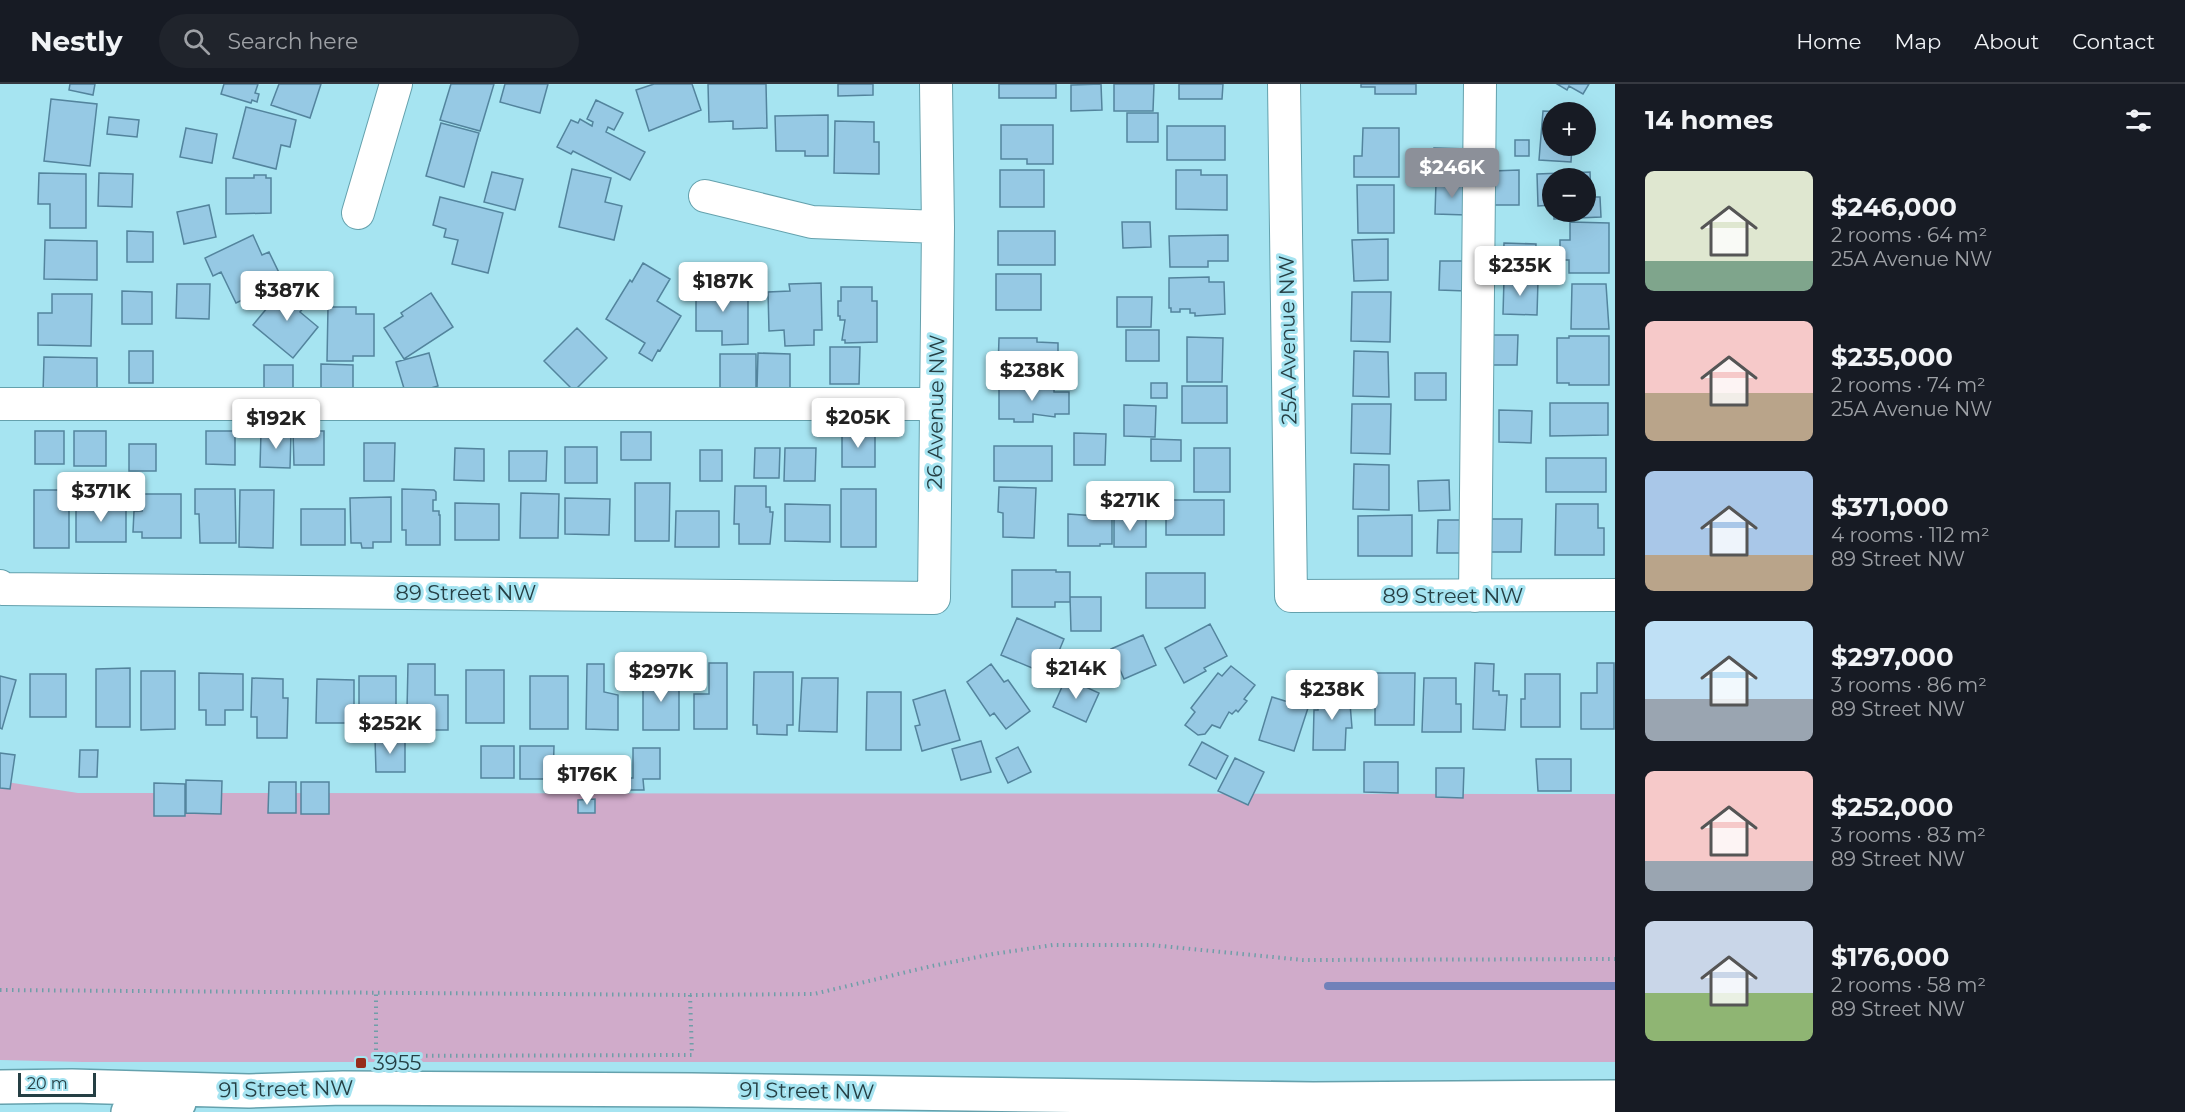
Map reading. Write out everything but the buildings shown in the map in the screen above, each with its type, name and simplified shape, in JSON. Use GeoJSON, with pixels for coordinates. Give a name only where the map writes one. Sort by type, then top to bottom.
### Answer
{"type":"FeatureCollection","features":[{"type":"Feature","properties":{"kind":"main road","name":"91 Street NW"},"geometry":{"type":"LineString","coordinates":[[0,1087],[72,1086],[249,1091],[378,1072],[692,1090],[1313,1099],[1615,1097]]}},
{"type":"Feature","properties":{"kind":"main road"},"geometry":{"type":"LineString","coordinates":[[378,1072],[520,1101],[551,1112]]}},
{"type":"Feature","properties":{"kind":"main road"},"geometry":{"type":"LineString","coordinates":[[0,1077],[72,1086]]}},
{"type":"Feature","properties":{"kind":"main road"},"geometry":{"type":"LineString","coordinates":[[128,1112],[249,1091]]}},
{"type":"Feature","properties":{"kind":"main road"},"geometry":{"type":"LineString","coordinates":[[1178,1112],[1313,1099]]}},
{"type":"Feature","properties":{"kind":"street"},"geometry":{"type":"LineString","coordinates":[[358,213],[396,84]]}},
{"type":"Feature","properties":{"kind":"street","name":"26 Avenue NW"},"geometry":{"type":"LineString","coordinates":[[934,597],[938,227],[936,84]]}},
{"type":"Feature","properties":{"kind":"street","name":"25A Avenue NW"},"geometry":{"type":"LineString","coordinates":[[1284,84],[1291,596]]}},
{"type":"Feature","properties":{"kind":"street"},"geometry":{"type":"LineString","coordinates":[[1476,596],[1480,84]]}},
{"type":"Feature","properties":{"kind":"street"},"geometry":{"type":"LineString","coordinates":[[705,196],[812,222],[938,227]]}},
{"type":"Feature","properties":{"kind":"street"},"geometry":{"type":"LineString","coordinates":[[0,404],[936,404]]}},
{"type":"Feature","properties":{"kind":"street","name":"89 Street NW"},"geometry":{"type":"LineString","coordinates":[[0,586],[3,590],[934,597]]}},
{"type":"Feature","properties":{"kind":"street","name":"89 Street NW"},"geometry":{"type":"LineString","coordinates":[[1291,596],[1615,596]]}},
{"type":"Feature","properties":{"kind":"path"},"geometry":{"type":"LineString","coordinates":[[0,990],[814,994],[932,966],[1053,945],[1151,945],[1303,960],[1615,959]]}},
{"type":"Feature","properties":{"kind":"path"},"geometry":{"type":"LineString","coordinates":[[376,993],[378,1072]]}},
{"type":"Feature","properties":{"kind":"path"},"geometry":{"type":"LineString","coordinates":[[690,995],[692,1065]]}},
{"type":"Feature","properties":{"kind":"path"},"geometry":{"type":"LineString","coordinates":[[378,1072],[692,1055]]}},
{"type":"Feature","properties":{"kind":"path"},"geometry":{"type":"LineString","coordinates":[[368,1056],[378,1072]]}},
{"type":"Feature","properties":{"kind":"shaded area"},"geometry":{"type":"Polygon","coordinates":[[[0,781],[78,793],[1615,794],[1615,1062],[83,1062],[0,1060],[0,781]]]}},
{"type":"Feature","properties":{"kind":"waterway"},"geometry":{"type":"LineString","coordinates":[[1328,986],[1615,986]]}},
{"type":"Feature","properties":{"kind":"place","name":"3955"},"geometry":{"type":"Point","coordinates":[361,1063]}}]}
